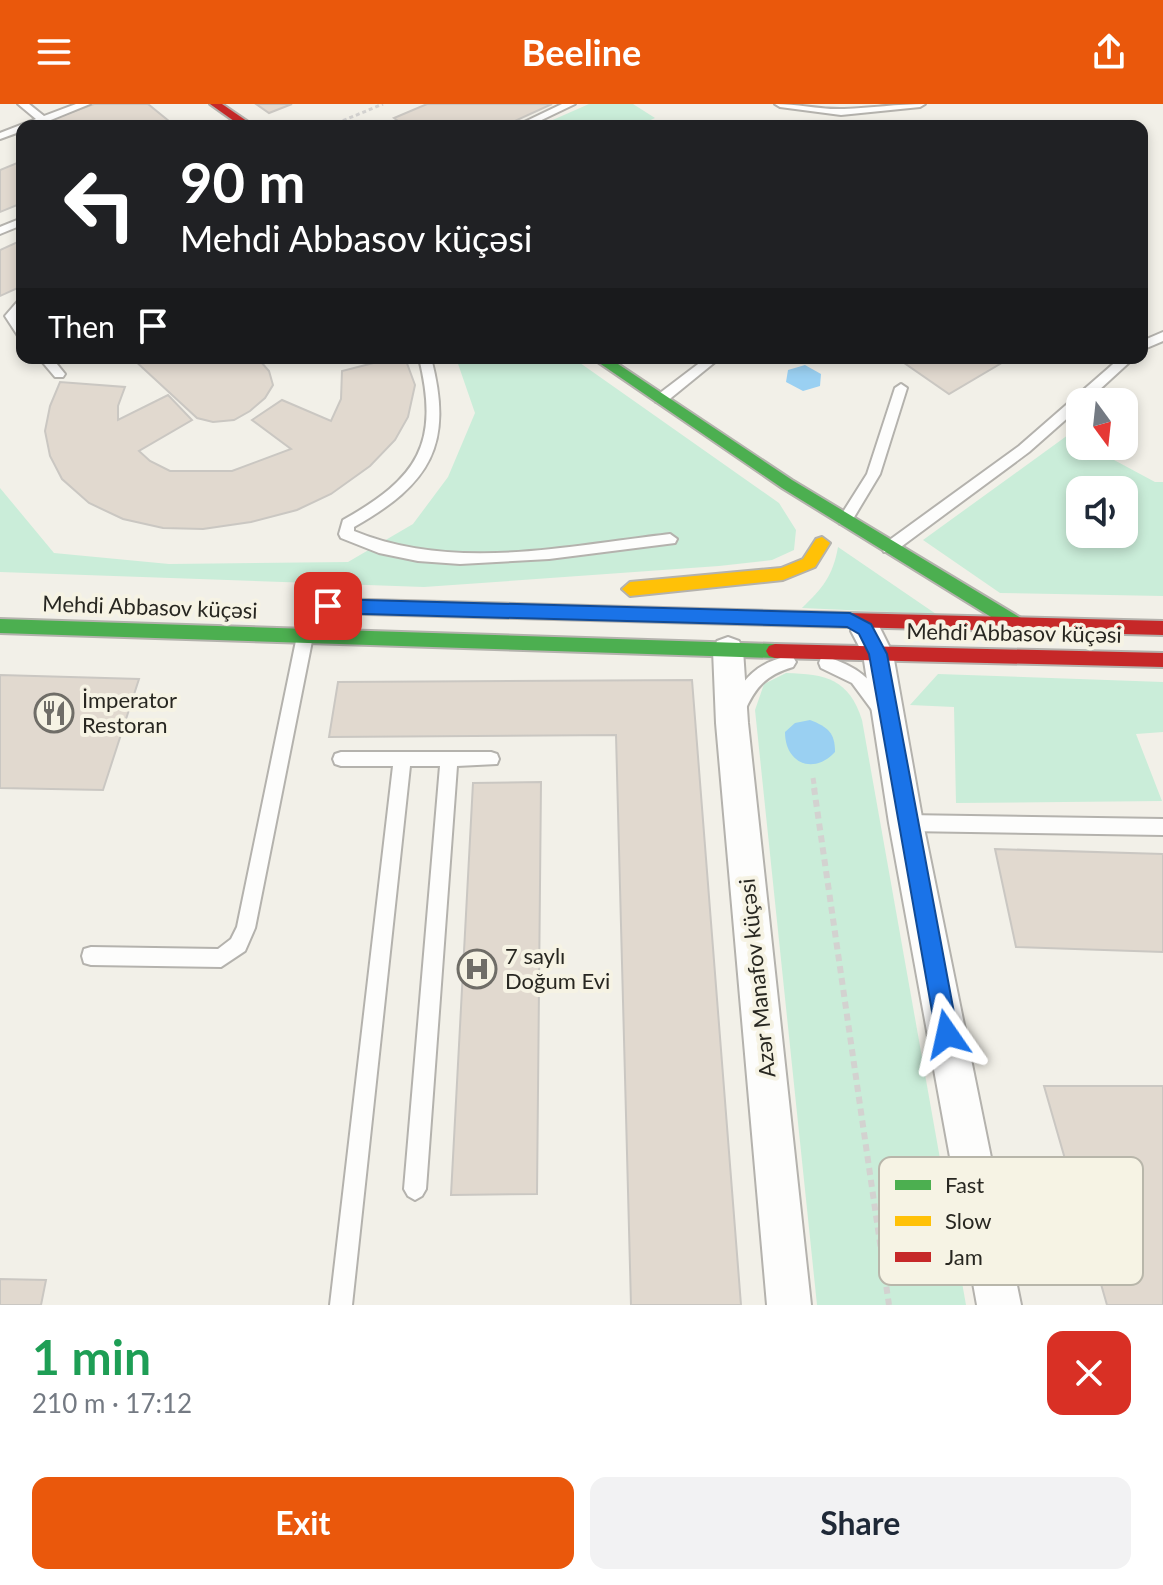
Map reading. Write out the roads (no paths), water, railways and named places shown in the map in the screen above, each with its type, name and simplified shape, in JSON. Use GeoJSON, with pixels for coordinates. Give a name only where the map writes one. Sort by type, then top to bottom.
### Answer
{"type":"FeatureCollection","features":[{"type":"Feature","properties":{"kind":"street"},"geometry":{"type":"LineString","coordinates":[[215,104],[238,120]]}},
{"type":"Feature","properties":{"kind":"street"},"geometry":{"type":"LineString","coordinates":[[608,364],[787,484],[1020,625]]}},
{"type":"Feature","properties":{"kind":"street"},"geometry":{"type":"LineString","coordinates":[[787,484],[816,523],[822,543],[819,568],[813,579]]}},
{"type":"Feature","properties":{"kind":"street"},"geometry":{"type":"LineString","coordinates":[[787,484],[1013,657]]}},
{"type":"Feature","properties":{"kind":"street"},"geometry":{"type":"LineString","coordinates":[[608,590],[783,574],[809,563],[822,543]]}},
{"type":"Feature","properties":{"kind":"street"},"geometry":{"type":"LineString","coordinates":[[388,608],[561,594]]}},
{"type":"Feature","properties":{"kind":"street"},"geometry":{"type":"LineString","coordinates":[[728,650],[736,632],[787,601]]}},
{"type":"Feature","properties":{"kind":"street","name":"Mehdi Abbasov küçəsi"},"geometry":{"type":"LineString","coordinates":[[310,606],[1163,628]]}},
{"type":"Feature","properties":{"kind":"street"},"geometry":{"type":"LineString","coordinates":[[850,620],[865,629],[878,654],[906,823],[970,1157]]}},
{"type":"Feature","properties":{"kind":"street","name":"Mehdi Abbasov küçəsi"},"geometry":{"type":"LineString","coordinates":[[0,626],[728,650],[1163,660]]}},
{"type":"Feature","properties":{"kind":"street","name":"Azər Manafov küçəsi"},"geometry":{"type":"LineString","coordinates":[[728,650],[732,723],[789,1305]]}},
{"type":"Feature","properties":{"kind":"street"},"geometry":{"type":"LineString","coordinates":[[995,1285],[999,1305]]}},
{"type":"Feature","properties":{"kind":"lane"},"geometry":{"type":"LineString","coordinates":[[23,104],[43,120],[85,104]]}},
{"type":"Feature","properties":{"kind":"lane"},"geometry":{"type":"LineString","coordinates":[[534,120],[570,104]]}},
{"type":"Feature","properties":{"kind":"lane"},"geometry":{"type":"LineString","coordinates":[[780,104],[841,112],[920,104]]}},
{"type":"Feature","properties":{"kind":"lane"},"geometry":{"type":"LineString","coordinates":[[50,364],[59,374]]}},
{"type":"Feature","properties":{"kind":"lane"},"geometry":{"type":"LineString","coordinates":[[426,364],[433,390],[431,449],[410,479],[380,508],[348,524],[346,534],[365,545],[428,558],[517,555],[670,539]]}},
{"type":"Feature","properties":{"kind":"lane"},"geometry":{"type":"LineString","coordinates":[[661,399],[706,364]]}},
{"type":"Feature","properties":{"kind":"lane"},"geometry":{"type":"LineString","coordinates":[[889,548],[1024,449],[1121,364]]}},
{"type":"Feature","properties":{"kind":"lane"},"geometry":{"type":"LineString","coordinates":[[845,520],[863,500],[872,481],[901,388]]}},
{"type":"Feature","properties":{"kind":"lane"},"geometry":{"type":"LineString","coordinates":[[91,956],[221,958],[238,945],[246,928],[305,636]]}},
{"type":"Feature","properties":{"kind":"lane"},"geometry":{"type":"LineString","coordinates":[[732,723],[743,694],[766,669],[784,663],[808,661],[846,669],[863,682],[891,732]]}},
{"type":"Feature","properties":{"kind":"lane"},"geometry":{"type":"LineString","coordinates":[[341,759],[491,759]]}},
{"type":"Feature","properties":{"kind":"lane"},"geometry":{"type":"LineString","coordinates":[[341,1305],[402,760]]}},
{"type":"Feature","properties":{"kind":"lane"},"geometry":{"type":"LineString","coordinates":[[415,1189],[449,760]]}},
{"type":"Feature","properties":{"kind":"lane"},"geometry":{"type":"LineString","coordinates":[[906,823],[1163,827]]}},
{"type":"Feature","properties":{"kind":"water"},"geometry":{"type":"Polygon","coordinates":[[[805,365],[821,374],[820,386],[803,391],[786,382],[788,370],[805,365]]]}},
{"type":"Feature","properties":{"kind":"water"},"geometry":{"type":"Polygon","coordinates":[[[810,720],[829,732],[834,740],[835,752],[827,759],[810,764],[802,763],[790,752],[785,732],[795,723],[810,720]]]}},
{"type":"Feature","properties":{"kind":"place","name":"İmperator Restoran"},"geometry":{"type":"Point","coordinates":[54,713]}},
{"type":"Feature","properties":{"kind":"place","name":"7 saylı Doğum Evi"},"geometry":{"type":"Point","coordinates":[477,969]}}]}
